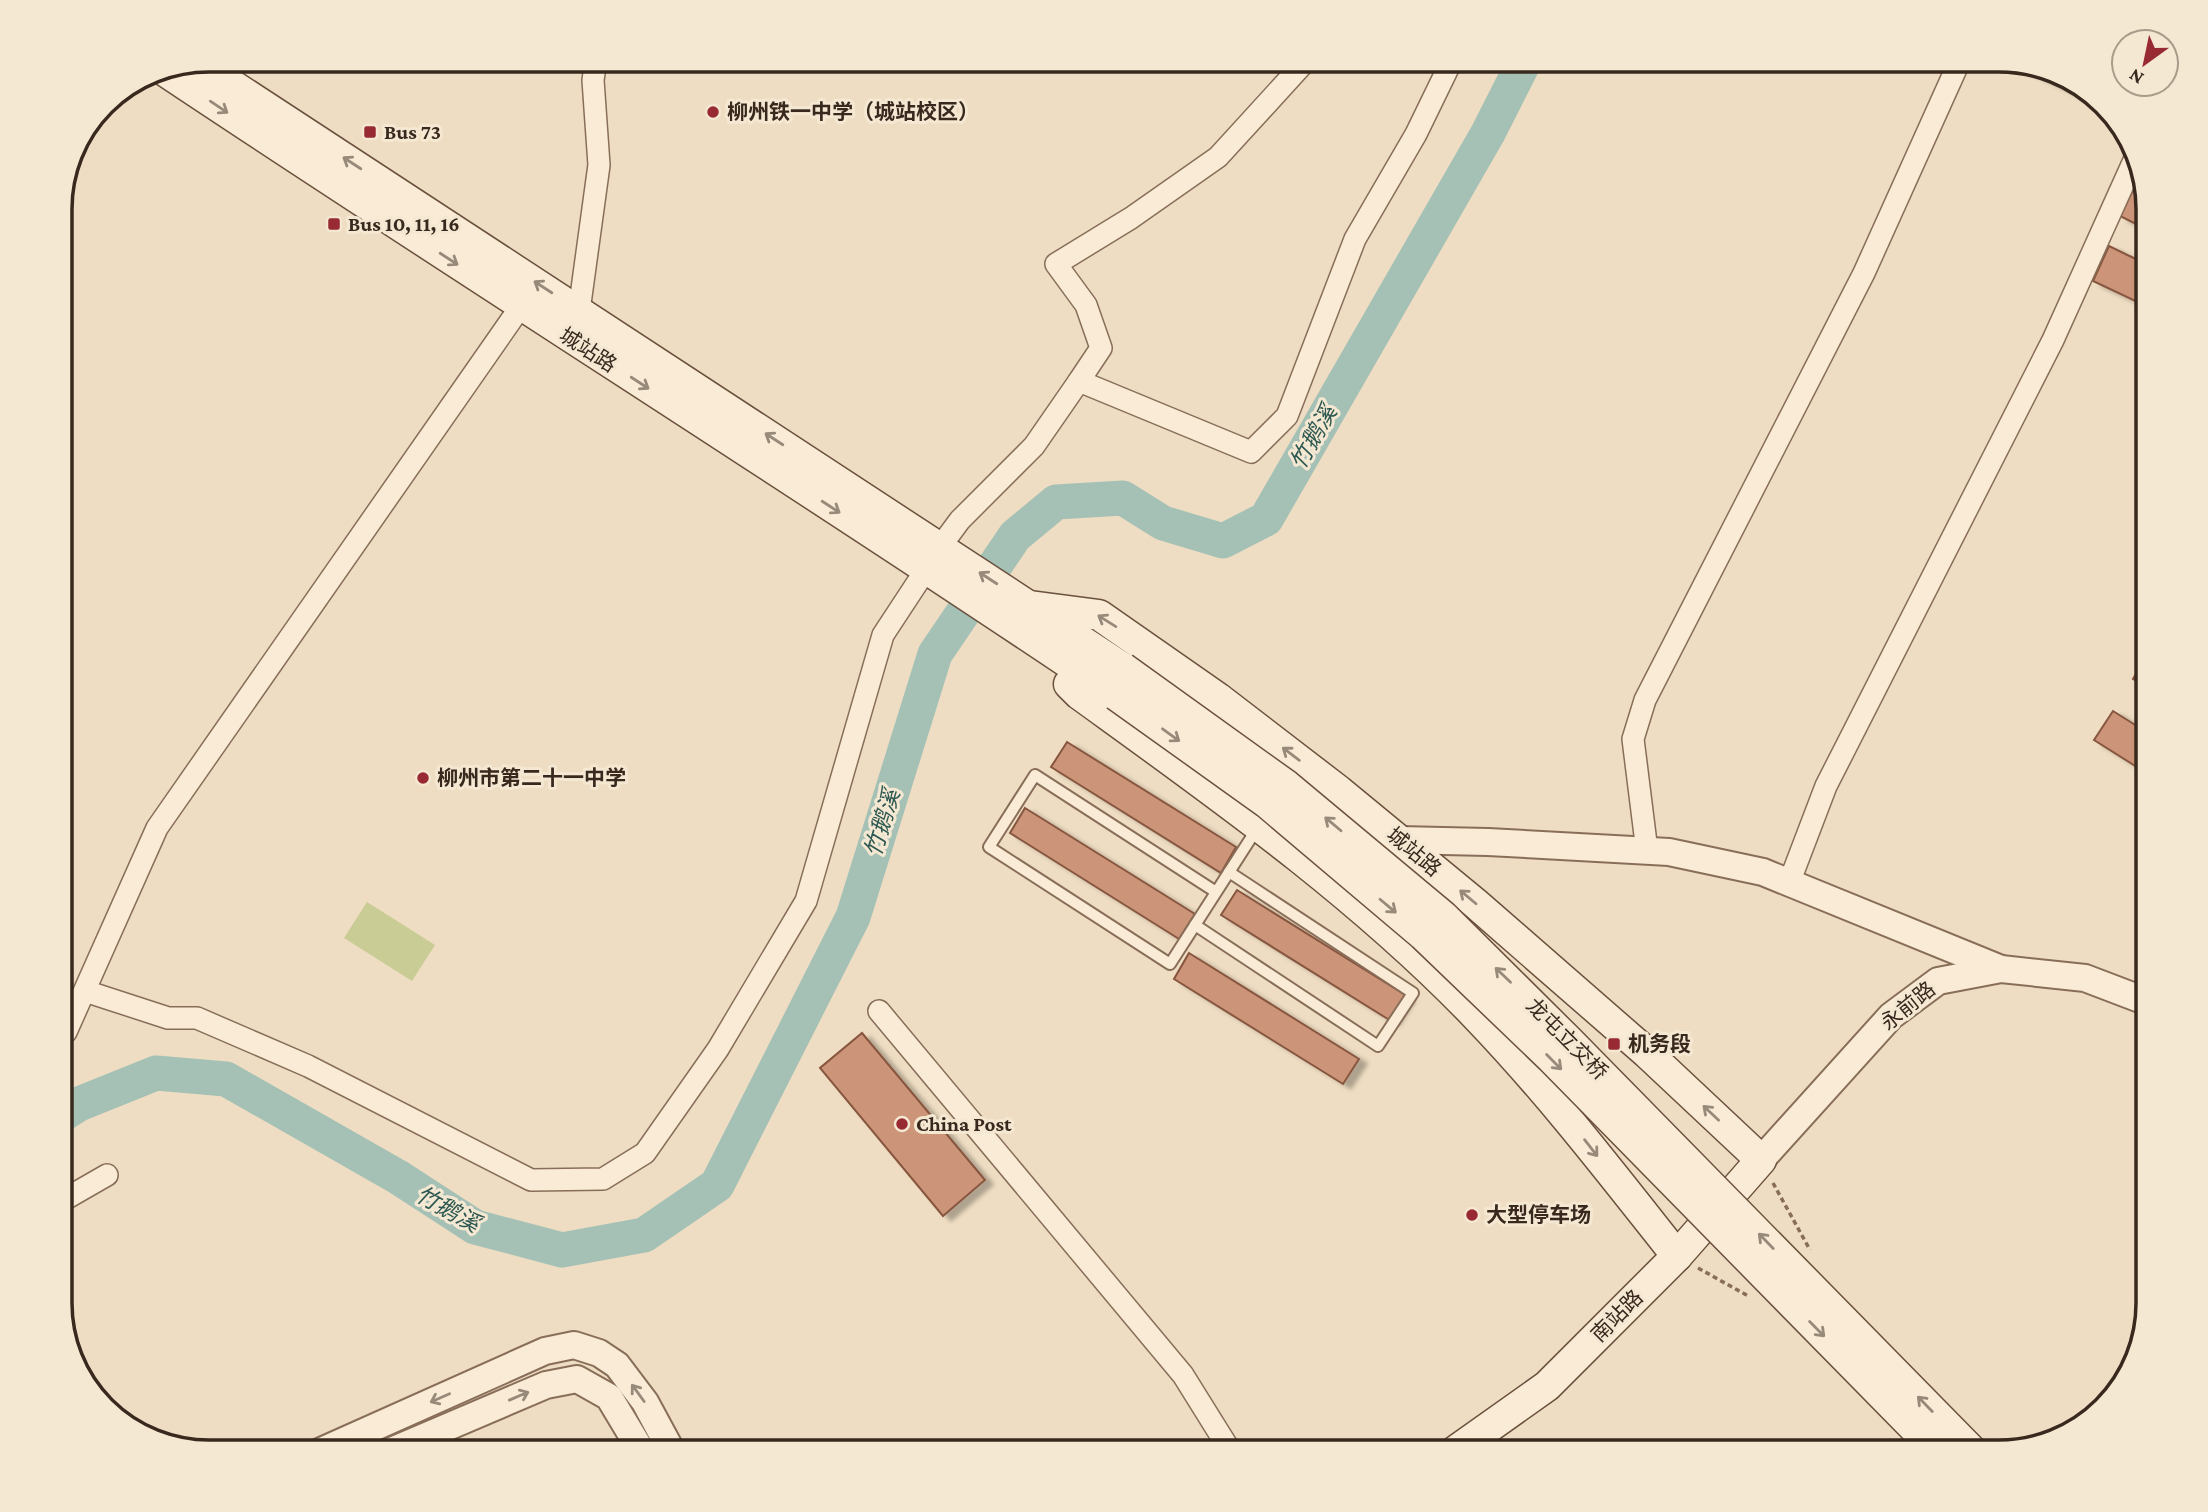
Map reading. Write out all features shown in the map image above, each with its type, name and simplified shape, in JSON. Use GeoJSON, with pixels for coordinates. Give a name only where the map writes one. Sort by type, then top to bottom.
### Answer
{"type":"FeatureCollection","features":[{"type":"Feature","properties":{"kind":"main road","name":"城站路"},"geometry":{"type":"LineString","coordinates":[[211,72],[572,323],[1119,681]]}},
{"type":"Feature","properties":{"kind":"main road","name":"城站路"},"geometry":{"type":"LineString","coordinates":[[173,76],[521,306],[572,323]]}},
{"type":"Feature","properties":{"kind":"main road","name":"城站路"},"geometry":{"type":"LineString","coordinates":[[1018,613],[1079,694],[1259,825],[1327,880],[1475,1016],[1552,1098],[1677,1256]]}},
{"type":"Feature","properties":{"kind":"main road","name":"城站路"},"geometry":{"type":"LineString","coordinates":[[1018,613],[1099,615],[1218,698],[1399,839],[1647,1053],[1760,1160]]}},
{"type":"Feature","properties":{"kind":"main road","name":"龙屯立交桥"},"geometry":{"type":"LineString","coordinates":[[1119,681],[1423,935],[1551,1058],[1926,1440]]}},
{"type":"Feature","properties":{"kind":"main road","name":"龙屯立交桥"},"geometry":{"type":"LineString","coordinates":[[1119,681],[1286,785],[1443,916],[1961,1440]]}},
{"type":"Feature","properties":{"kind":"main road","name":"南站路"},"geometry":{"type":"LineString","coordinates":[[1471,1440],[1547,1386],[1677,1256],[1760,1160]]}},
{"type":"Feature","properties":{"kind":"street"},"geometry":{"type":"LineString","coordinates":[[572,323],[599,165],[594,72]]}},
{"type":"Feature","properties":{"kind":"street"},"geometry":{"type":"LineString","coordinates":[[85,991],[168,1018],[197,1018],[308,1066],[531,1180],[603,1179],[645,1153],[718,1049],[806,901],[883,635],[940,562],[960,520],[1034,446],[1101,348],[1086,306],[1056,264],[1131,218],[1218,157],[1296,72]]}},
{"type":"Feature","properties":{"kind":"street"},"geometry":{"type":"LineString","coordinates":[[1079,381],[1251,452],[1287,416],[1355,239],[1416,134],[1446,72]]}},
{"type":"Feature","properties":{"kind":"street"},"geometry":{"type":"LineString","coordinates":[[1647,851],[1633,739],[1645,700],[1864,273],[1955,72]]}},
{"type":"Feature","properties":{"kind":"street"},"geometry":{"type":"LineString","coordinates":[[1789,883],[1826,786],[2053,340],[2130,169]]}},
{"type":"Feature","properties":{"kind":"street"},"geometry":{"type":"LineString","coordinates":[[72,1019],[157,828],[521,306]]}},
{"type":"Feature","properties":{"kind":"street"},"geometry":{"type":"LineString","coordinates":[[1399,839],[1669,852],[1763,872],[2001,969]]}},
{"type":"Feature","properties":{"kind":"street","name":"永前路"},"geometry":{"type":"LineString","coordinates":[[1760,1160],[1891,1016],[1938,981],[2001,969],[2085,978],[2136,997]]}},
{"type":"Feature","properties":{"kind":"street"},"geometry":{"type":"LineString","coordinates":[[879,1011],[1183,1375],[1224,1440]]}},
{"type":"Feature","properties":{"kind":"street"},"geometry":{"type":"LineString","coordinates":[[72,1195],[107,1175]]}},
{"type":"Feature","properties":{"kind":"street"},"geometry":{"type":"LineString","coordinates":[[346,1440],[545,1351],[574,1345],[599,1353],[617,1365],[645,1402],[666,1440]]}},
{"type":"Feature","properties":{"kind":"street"},"geometry":{"type":"LineString","coordinates":[[416,1440],[546,1385],[577,1378],[609,1397],[635,1440]]}},
{"type":"Feature","properties":{"kind":"lane"},"geometry":{"type":"LineString","coordinates":[[1216,892],[1035,775],[989,846],[1170,964],[1259,825]]}},
{"type":"Feature","properties":{"kind":"lane"},"geometry":{"type":"LineString","coordinates":[[1195,925],[1378,1046],[1413,993],[1229,872]]}},
{"type":"Feature","properties":{"kind":"green space"},"geometry":{"type":"Polygon","coordinates":[[[367,902],[435,945],[412,981],[344,938],[367,902]]]}},
{"type":"Feature","properties":{"kind":"building"},"geometry":{"type":"Polygon","coordinates":[[[2135,187],[2136,224],[2120,216],[2135,187]]]}},
{"type":"Feature","properties":{"kind":"building"},"geometry":{"type":"Polygon","coordinates":[[[2109,246],[2136,259],[2136,301],[2093,281],[2109,246]]]}},
{"type":"Feature","properties":{"kind":"building"},"geometry":{"type":"Polygon","coordinates":[[[2113,711],[2136,725],[2136,766],[2094,740],[2113,711]]]}},
{"type":"Feature","properties":{"kind":"building"},"geometry":{"type":"Polygon","coordinates":[[[1067,742],[1236,847],[1221,873],[1051,767],[1067,742]]]}},
{"type":"Feature","properties":{"kind":"building"},"geometry":{"type":"Polygon","coordinates":[[[1025,808],[1195,914],[1179,939],[1010,833],[1025,808]]]}},
{"type":"Feature","properties":{"kind":"building"},"geometry":{"type":"Polygon","coordinates":[[[1237,890],[1407,996],[1391,1021],[1221,915],[1237,890]]]}},
{"type":"Feature","properties":{"kind":"building"},"geometry":{"type":"Polygon","coordinates":[[[1189,953],[1359,1059],[1343,1084],[1174,979],[1189,953]]]}},
{"type":"Feature","properties":{"kind":"building"},"geometry":{"type":"Polygon","coordinates":[[[862,1033],[985,1180],[943,1216],[820,1068],[862,1033]]]}},
{"type":"Feature","properties":{"kind":"waterway","name":"竹鹅溪"},"geometry":{"type":"LineString","coordinates":[[72,1108],[156,1073],[226,1079],[398,1177],[475,1227],[562,1250],[644,1235],[717,1185],[853,917],[935,654],[1015,536],[1056,502],[1123,498],[1163,523],[1223,541],[1266,519],[1488,133],[1519,72]]}},
{"type":"Feature","properties":{"kind":"place","name":"柳州铁一中学（城站校区）"},"geometry":{"type":"Point","coordinates":[713,112]}},
{"type":"Feature","properties":{"kind":"place","name":"Bus 73"},"geometry":{"type":"Point","coordinates":[370,132]}},
{"type":"Feature","properties":{"kind":"place","name":"Bus 10, 11, 16"},"geometry":{"type":"Point","coordinates":[334,224]}},
{"type":"Feature","properties":{"kind":"place","name":"柳州市第二十一中学"},"geometry":{"type":"Point","coordinates":[423,778]}},
{"type":"Feature","properties":{"kind":"place","name":"机务段"},"geometry":{"type":"Point","coordinates":[1614,1044]}},
{"type":"Feature","properties":{"kind":"place","name":"China Post"},"geometry":{"type":"Point","coordinates":[902,1124]}},
{"type":"Feature","properties":{"kind":"place","name":"大型停车场"},"geometry":{"type":"Point","coordinates":[1472,1215]}}]}
